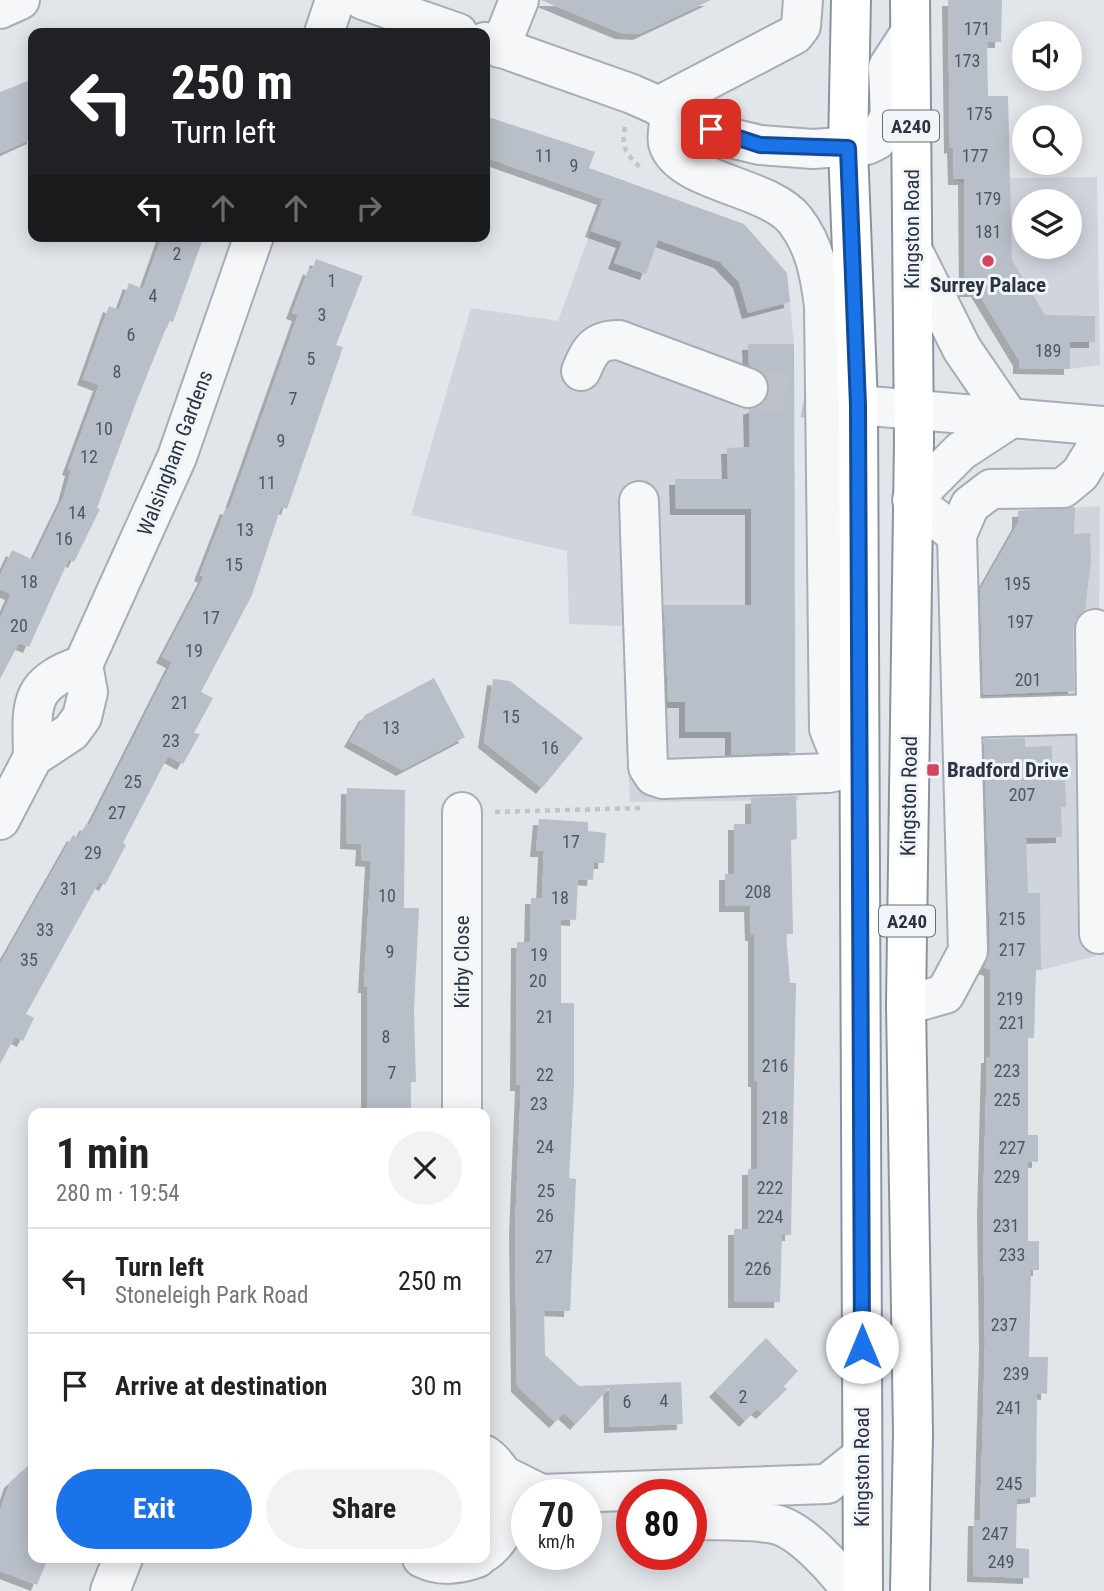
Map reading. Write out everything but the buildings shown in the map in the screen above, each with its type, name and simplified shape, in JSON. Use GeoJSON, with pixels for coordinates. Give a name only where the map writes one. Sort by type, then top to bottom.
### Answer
{"type":"FeatureCollection","features":[{"type":"Feature","properties":{"kind":"highway","name":"Kingston Road"},"geometry":{"type":"LineString","coordinates":[[851,0],[848,148],[858,405],[863,1591]]}},
{"type":"Feature","properties":{"kind":"highway","name":"Kingston Road"},"geometry":{"type":"LineString","coordinates":[[910,16],[913,411],[906,1005],[913,1433],[910,1591]]}},
{"type":"Feature","properties":{"kind":"street"},"geometry":{"type":"LineString","coordinates":[[0,9],[20,0]]}},
{"type":"Feature","properties":{"kind":"street"},"geometry":{"type":"LineString","coordinates":[[326,28],[335,0]]}},
{"type":"Feature","properties":{"kind":"street"},"geometry":{"type":"LineString","coordinates":[[363,0],[444,28]]}},
{"type":"Feature","properties":{"kind":"street"},"geometry":{"type":"LineString","coordinates":[[506,50],[519,0]]}},
{"type":"Feature","properties":{"kind":"street"},"geometry":{"type":"LineString","coordinates":[[506,50],[662,100],[794,35],[801,26],[803,0]]}},
{"type":"Feature","properties":{"kind":"street"},"geometry":{"type":"LineString","coordinates":[[506,50],[542,37],[731,138],[760,145],[848,148],[867,145],[877,140],[883,131],[890,116],[888,67],[910,16]]}},
{"type":"Feature","properties":{"kind":"street"},"geometry":{"type":"LineString","coordinates":[[662,100],[668,142],[675,157],[688,167],[758,195],[794,218],[811,247],[819,270],[824,306],[829,729],[836,746],[858,767]]}},
{"type":"Feature","properties":{"kind":"street","name":"Walsingham Gardens"},"geometry":{"type":"LineString","coordinates":[[0,820],[33,757],[32,717],[37,695],[55,674],[83,665],[177,457],[252,242]]}},
{"type":"Feature","properties":{"kind":"street"},"geometry":{"type":"LineString","coordinates":[[913,251],[962,349],[1010,419]]}},
{"type":"Feature","properties":{"kind":"street"},"geometry":{"type":"LineString","coordinates":[[581,371],[591,348],[604,340],[619,340],[748,388]]}},
{"type":"Feature","properties":{"kind":"street"},"geometry":{"type":"LineString","coordinates":[[858,405],[1104,426]]}},
{"type":"Feature","properties":{"kind":"street"},"geometry":{"type":"LineString","coordinates":[[957,535],[912,500],[961,451],[1010,419]]}},
{"type":"Feature","properties":{"kind":"street"},"geometry":{"type":"LineString","coordinates":[[906,1005],[945,994],[968,951],[957,535],[970,505],[990,489],[1063,488],[1080,474],[1104,435]]}},
{"type":"Feature","properties":{"kind":"street"},"geometry":{"type":"LineString","coordinates":[[639,501],[648,767],[654,776],[663,779],[828,773],[858,767]]}},
{"type":"Feature","properties":{"kind":"street"},"geometry":{"type":"LineString","coordinates":[[1095,629],[1099,934]]}},
{"type":"Feature","properties":{"kind":"street"},"geometry":{"type":"LineString","coordinates":[[962,718],[1097,714]]}},
{"type":"Feature","properties":{"kind":"street","name":"Kirby Close"},"geometry":{"type":"LineString","coordinates":[[462,812],[462,1108]]}},
{"type":"Feature","properties":{"kind":"street"},"geometry":{"type":"LineString","coordinates":[[494,1465],[541,1494],[827,1484],[862,1456]]}},
{"type":"Feature","properties":{"kind":"street"},"geometry":{"type":"LineString","coordinates":[[494,1465],[511,1499]]}},
{"type":"Feature","properties":{"kind":"street"},"geometry":{"type":"LineString","coordinates":[[707,1521],[775,1524],[792,1531],[838,1572],[852,1591]]}},
{"type":"Feature","properties":{"kind":"street"},"geometry":{"type":"LineString","coordinates":[[490,1547],[511,1524]]}},
{"type":"Feature","properties":{"kind":"street"},"geometry":{"type":"LineString","coordinates":[[110,1591],[121,1563]]}},
{"type":"Feature","properties":{"kind":"path"},"geometry":{"type":"LineString","coordinates":[[652,172],[633,161],[622,144],[662,100]]}},
{"type":"Feature","properties":{"kind":"shaded area"},"geometry":{"type":"Polygon","coordinates":[[[611,176],[744,225],[779,263],[790,302],[794,344],[796,767],[799,800],[630,802],[622,626],[569,624],[567,551],[411,515],[471,308],[558,321],[611,176]]]}},
{"type":"Feature","properties":{"kind":"shaded area"},"geometry":{"type":"Polygon","coordinates":[[[1097,177],[1100,365],[1070,369],[1019,368],[1019,360],[977,291],[965,290],[964,184],[954,179],[1097,177]]]}},
{"type":"Feature","properties":{"kind":"shaded area"},"geometry":{"type":"Polygon","coordinates":[[[1100,506],[1096,956],[1041,970],[984,970],[972,591],[980,591],[1018,523],[1018,511],[1100,506]]]}},
{"type":"Feature","properties":{"kind":"tunnel"},"geometry":{"type":"LineString","coordinates":[[748,388],[825,402]]}},
{"type":"Feature","properties":{"kind":"place","name":"Surrey Palace"},"geometry":{"type":"Point","coordinates":[988,261]}},
{"type":"Feature","properties":{"kind":"place","name":"Bradford Drive"},"geometry":{"type":"Point","coordinates":[933,770]}},
{"type":"Feature","properties":{"kind":"route"},"geometry":{"type":"LineString","coordinates":[[711,129],[731,138],[760,145],[813,149],[848,148],[858,405],[862,1347]]}}]}
